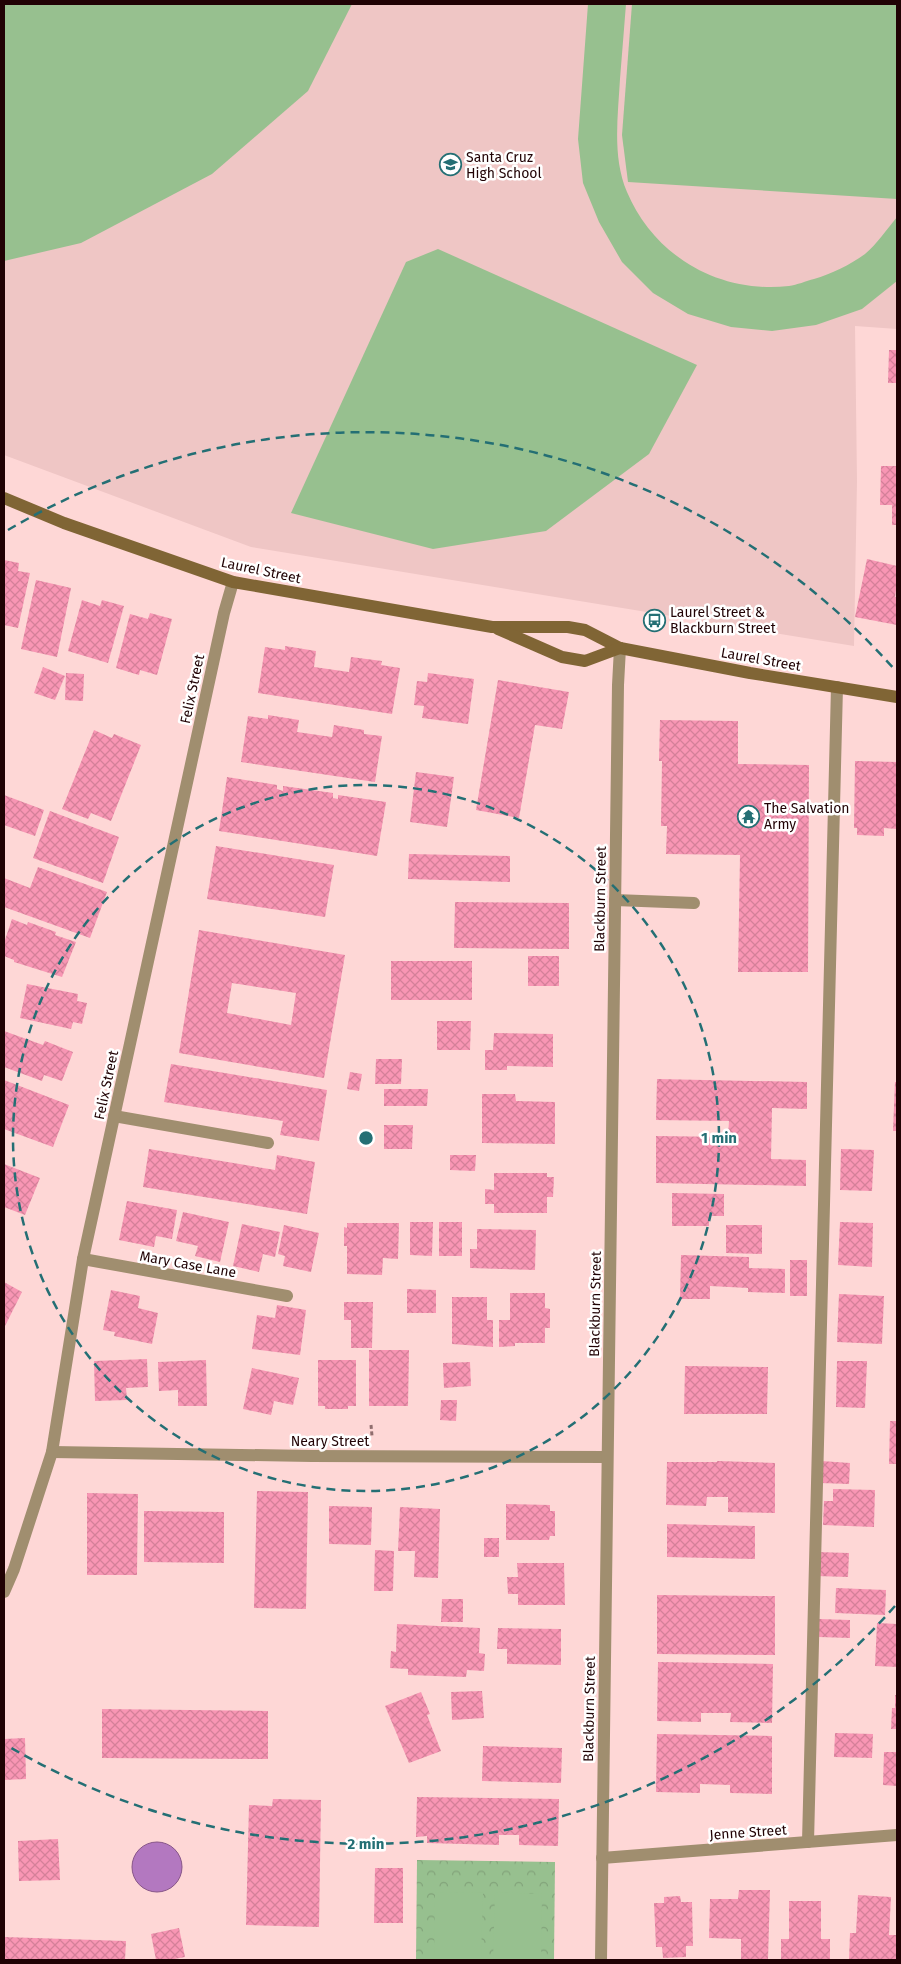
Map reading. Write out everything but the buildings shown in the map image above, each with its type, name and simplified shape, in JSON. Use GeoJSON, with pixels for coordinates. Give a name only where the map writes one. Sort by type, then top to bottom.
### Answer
{"type":"FeatureCollection","features":[{"type":"Feature","properties":{"kind":"main road","name":"Laurel Street"},"geometry":{"type":"LineString","coordinates":[[4,498],[64,523],[233,582],[492,627],[568,627],[585,630],[620,648],[897,697]]}},
{"type":"Feature","properties":{"kind":"main road","name":"Laurel Street"},"geometry":{"type":"LineString","coordinates":[[492,627],[562,657],[585,661],[620,648]]}},
{"type":"Feature","properties":{"kind":"street","name":"Felix Street"},"geometry":{"type":"LineString","coordinates":[[4,1592],[14,1569],[52,1452],[83,1259],[224,613],[233,582]]}},
{"type":"Feature","properties":{"kind":"street","name":"Blackburn Street"},"geometry":{"type":"LineString","coordinates":[[601,1960],[620,648]]}},
{"type":"Feature","properties":{"kind":"street"},"geometry":{"type":"LineString","coordinates":[[808,1842],[837,687]]}},
{"type":"Feature","properties":{"kind":"street"},"geometry":{"type":"LineString","coordinates":[[615,900],[694,903]]}},
{"type":"Feature","properties":{"kind":"street"},"geometry":{"type":"LineString","coordinates":[[114,1116],[268,1143]]}},
{"type":"Feature","properties":{"kind":"street","name":"Mary Case Lane"},"geometry":{"type":"LineString","coordinates":[[83,1259],[287,1296]]}},
{"type":"Feature","properties":{"kind":"street","name":"Neary Street"},"geometry":{"type":"LineString","coordinates":[[52,1452],[312,1456],[607,1457]]}},
{"type":"Feature","properties":{"kind":"street","name":"Jenne Street"},"geometry":{"type":"LineString","coordinates":[[602,1858],[897,1835]]}},
{"type":"Feature","properties":{"kind":"shaded area","name":"Santa Cruz High School"},"geometry":{"type":"Polygon","coordinates":[[[4,4],[897,4],[897,329],[855,326],[857,481],[854,646],[251,547],[4,455],[4,4]]]}},
{"type":"Feature","properties":{"kind":"shaded area"},"geometry":{"type":"Polygon","coordinates":[[[157,1842],[166,1844],[177,1853],[182,1867],[180,1876],[171,1887],[157,1892],[148,1890],[137,1881],[132,1867],[134,1858],[143,1847],[157,1842]]]}},
{"type":"Feature","properties":{"kind":"green space"},"geometry":{"type":"Polygon","coordinates":[[[4,4],[352,4],[308,91],[212,174],[81,243],[4,261],[4,4]]]}},
{"type":"Feature","properties":{"kind":"green space"},"geometry":{"type":"Polygon","coordinates":[[[588,4],[626,4],[617,122],[619,165],[627,192],[639,215],[654,235],[672,252],[692,266],[714,277],[738,284],[763,287],[789,286],[827,275],[859,258],[874,246],[897,217],[897,281],[862,309],[816,325],[772,331],[731,327],[688,314],[653,293],[622,262],[599,222],[583,183],[578,139],[588,4]]]}},
{"type":"Feature","properties":{"kind":"green space"},"geometry":{"type":"Polygon","coordinates":[[[632,4],[897,4],[897,199],[628,182],[622,135],[632,4]]]}},
{"type":"Feature","properties":{"kind":"green space"},"geometry":{"type":"Polygon","coordinates":[[[438,249],[697,365],[649,454],[546,531],[433,549],[291,513],[406,262],[438,249]]]}},
{"type":"Feature","properties":{"kind":"green space"},"geometry":{"type":"Polygon","coordinates":[[[417,1860],[555,1862],[554,1960],[416,1960],[417,1860]]]}},
{"type":"Feature","properties":{"kind":"green space"},"geometry":{"type":"Polygon","coordinates":[[[435,1892],[483,1893],[481,1960],[434,1960],[435,1892]]]}},
{"type":"Feature","properties":{"kind":"green space"},"geometry":{"type":"Polygon","coordinates":[[[495,1892],[542,1894],[541,1960],[493,1960],[495,1892]]]}},
{"type":"Feature","properties":{"kind":"place","name":"Santa Cruz High School"},"geometry":{"type":"Point","coordinates":[450,165]}},
{"type":"Feature","properties":{"kind":"place","name":"Laurel Street & Blackburn Street"},"geometry":{"type":"Point","coordinates":[654,620]}},
{"type":"Feature","properties":{"kind":"place","name":"The Salvation Army"},"geometry":{"type":"Point","coordinates":[748,816]}}]}
